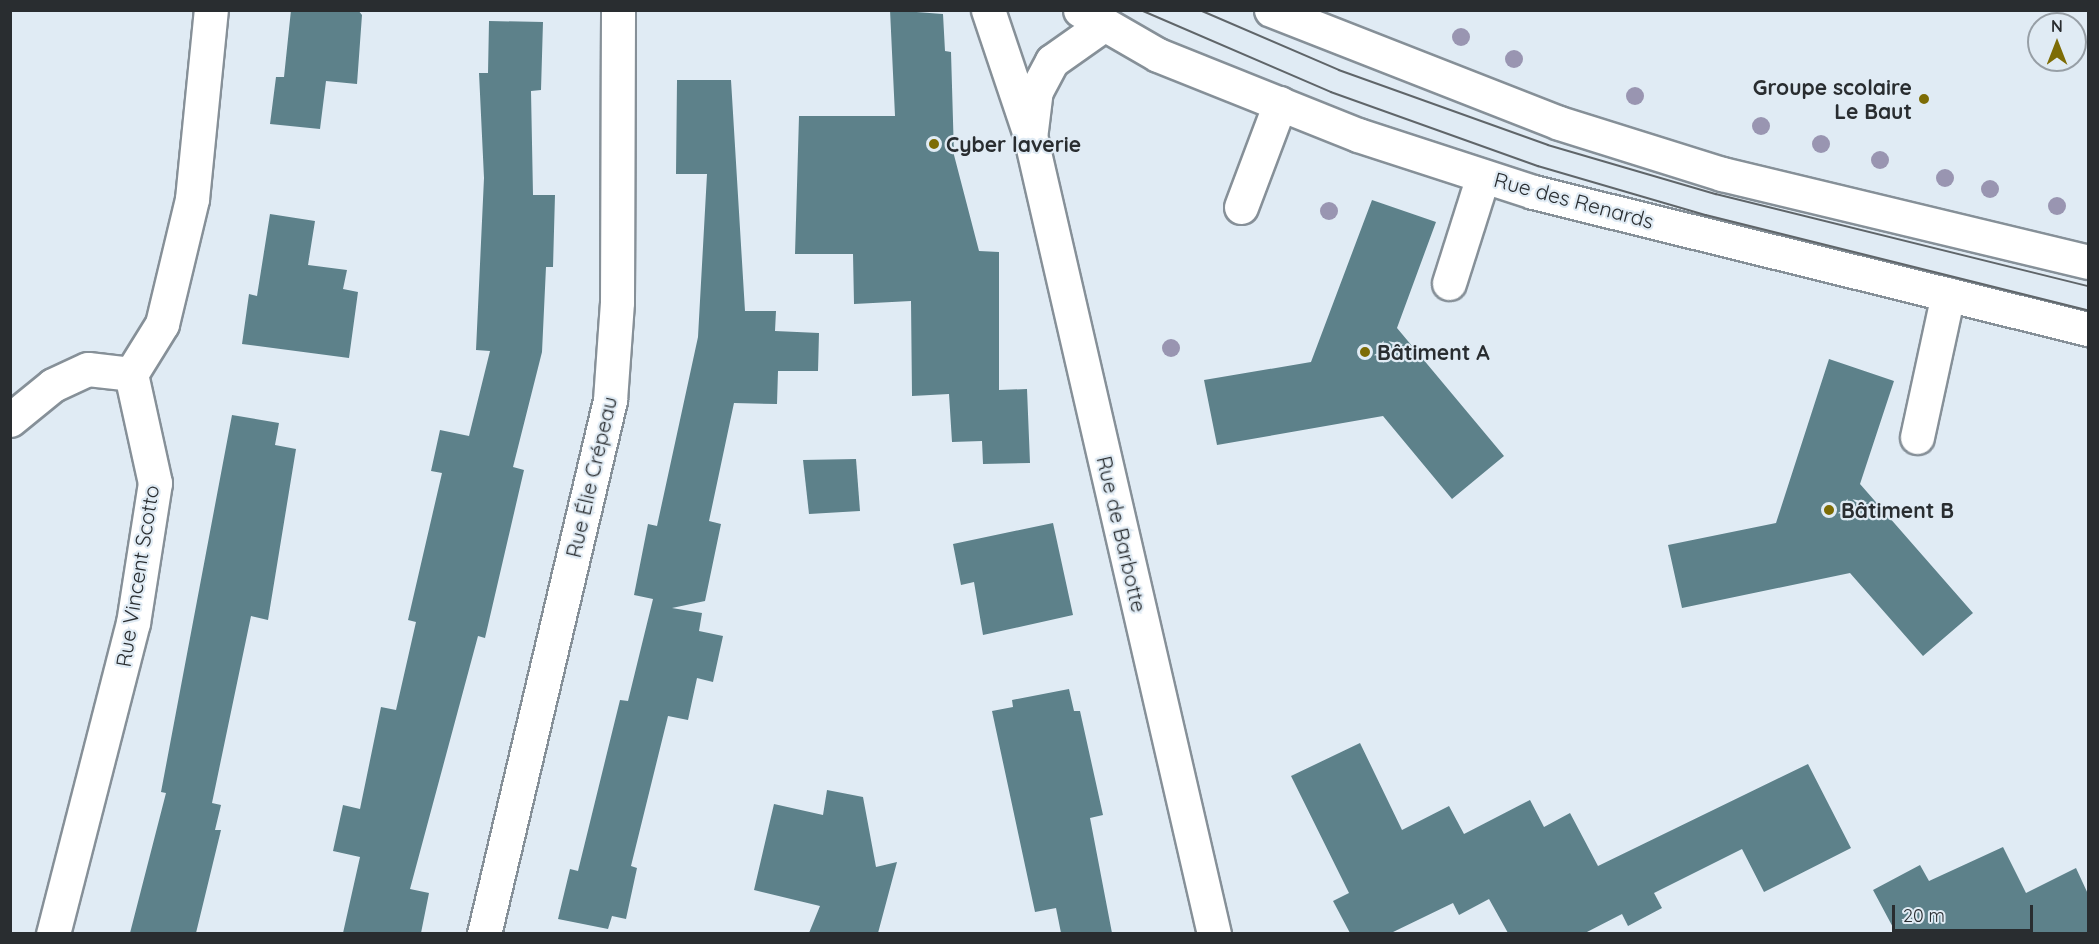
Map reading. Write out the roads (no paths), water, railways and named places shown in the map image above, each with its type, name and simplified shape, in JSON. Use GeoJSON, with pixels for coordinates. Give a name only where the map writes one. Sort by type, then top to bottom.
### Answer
{"type":"FeatureCollection","features":[{"type":"Feature","properties":{"kind":"street"},"geometry":{"type":"LineString","coordinates":[[10,420],[53,385],[88,369],[130,374],[162,324],[192,199],[211,10]]}},
{"type":"Feature","properties":{"kind":"street","name":"Rue Élie Crépeau"},"geometry":{"type":"LineString","coordinates":[[484,933],[610,400],[617,302],[618,10]]}},
{"type":"Feature","properties":{"kind":"street","name":"Rue de Barbotte"},"geometry":{"type":"LineString","coordinates":[[988,10],[1030,135],[1214,933]]}},
{"type":"Feature","properties":{"kind":"street"},"geometry":{"type":"LineString","coordinates":[[1271,10],[1558,123],[1711,171],[2088,262]]}},
{"type":"Feature","properties":{"kind":"street","name":"Rue de Barbotte"},"geometry":{"type":"LineString","coordinates":[[1030,135],[1036,91],[1052,61],[1091,18]]}},
{"type":"Feature","properties":{"kind":"street","name":"Rue des Renards"},"geometry":{"type":"LineString","coordinates":[[1091,18],[1158,55],[1280,104],[1484,176],[2088,328]]}},
{"type":"Feature","properties":{"kind":"street"},"geometry":{"type":"LineString","coordinates":[[1241,207],[1280,104]]}},
{"type":"Feature","properties":{"kind":"street"},"geometry":{"type":"LineString","coordinates":[[1449,283],[1484,176]]}},
{"type":"Feature","properties":{"kind":"street"},"geometry":{"type":"LineString","coordinates":[[1917,437],[1948,294]]}},
{"type":"Feature","properties":{"kind":"street","name":"Rue Vincent Scotto"},"geometry":{"type":"LineString","coordinates":[[53,933],[133,623],[155,483],[130,374]]}},
{"type":"Feature","properties":{"kind":"tram line"},"geometry":{"type":"LineString","coordinates":[[1141,10],[1331,92],[1538,166],[1706,215],[2088,310]]}},
{"type":"Feature","properties":{"kind":"tram line"},"geometry":{"type":"LineString","coordinates":[[1200,10],[1339,70],[1548,145],[1716,194],[2088,286]]}},
{"type":"Feature","properties":{"kind":"place","name":"Groupe scolaire Le Baut"},"geometry":{"type":"Point","coordinates":[1924,99]}},
{"type":"Feature","properties":{"kind":"place","name":"Cyber laverie"},"geometry":{"type":"Point","coordinates":[934,144]}},
{"type":"Feature","properties":{"kind":"place","name":"Bâtiment A"},"geometry":{"type":"Point","coordinates":[1365,352]}},
{"type":"Feature","properties":{"kind":"place","name":"Bâtiment B"},"geometry":{"type":"Point","coordinates":[1829,510]}}]}
